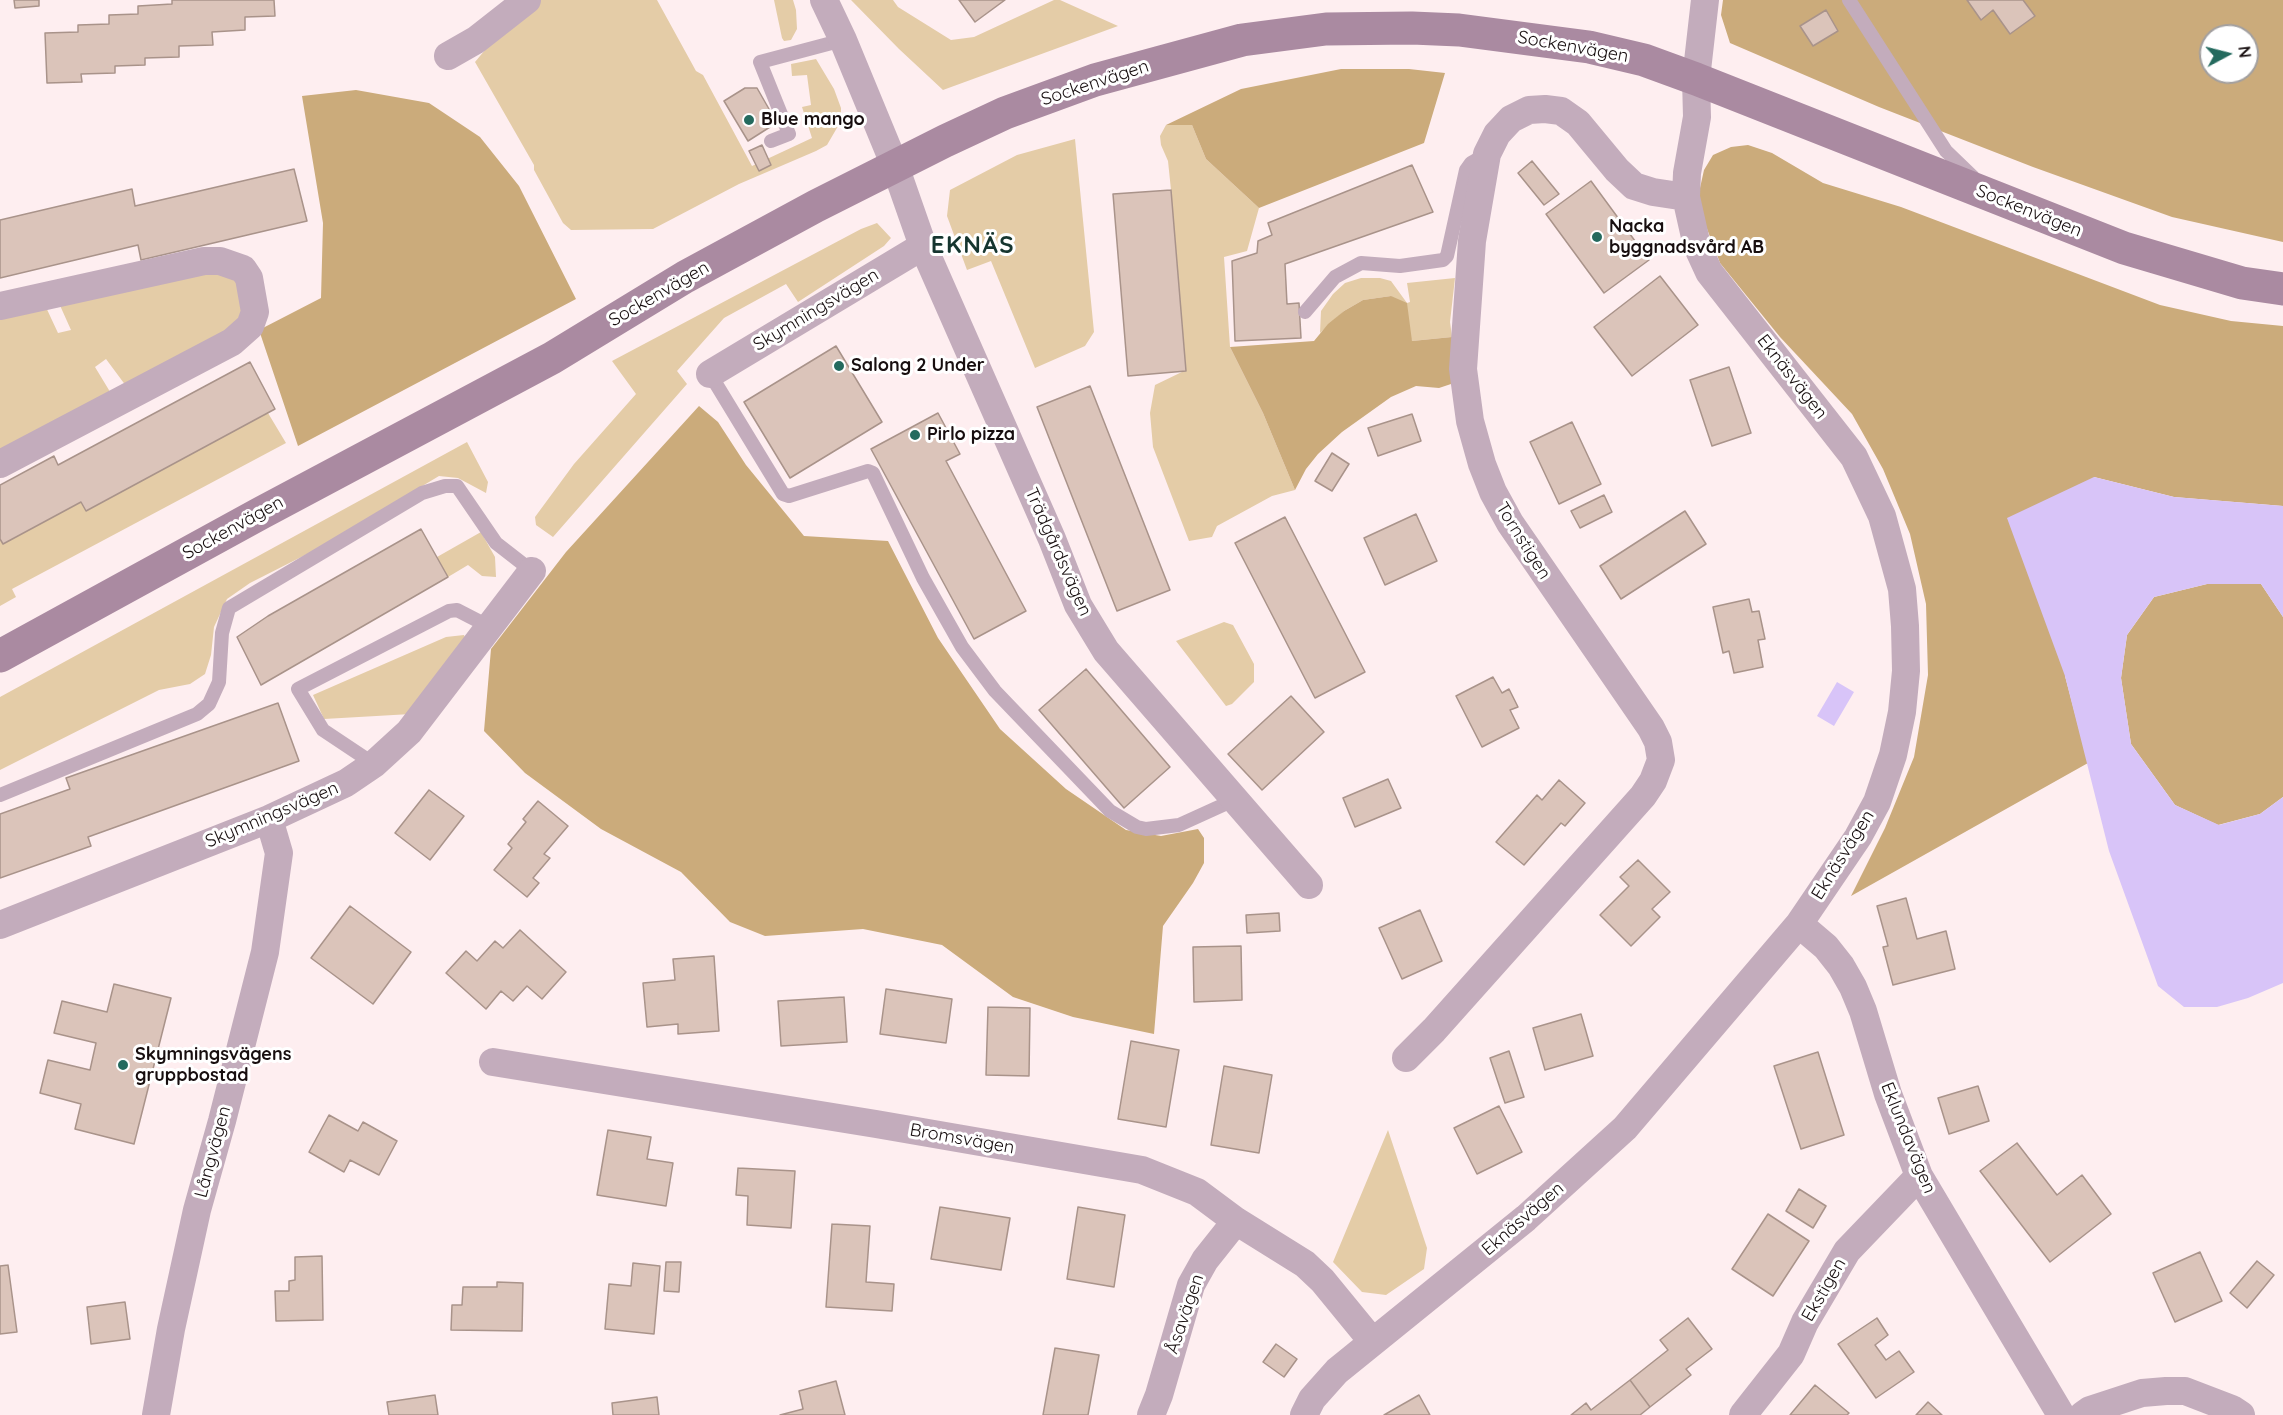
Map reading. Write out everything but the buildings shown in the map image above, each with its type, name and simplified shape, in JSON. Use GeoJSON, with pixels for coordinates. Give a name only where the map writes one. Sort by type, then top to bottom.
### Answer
{"type":"FeatureCollection","features":[{"type":"Feature","properties":{"kind":"street"},"geometry":{"type":"LineString","coordinates":[[448,56],[476,40],[527,0]]}},
{"type":"Feature","properties":{"kind":"street","name":"Trädgårdsvägen"},"geometry":{"type":"LineString","coordinates":[[824,0],[895,166],[923,246],[1052,539],[1078,605],[1106,651],[1308,885]]}},
{"type":"Feature","properties":{"kind":"street","name":"Eknäsvägen"},"geometry":{"type":"LineString","coordinates":[[1304,1415],[1312,1399],[1337,1371],[1526,1218],[1625,1128],[1799,924],[1858,837],[1877,802],[1893,755],[1902,712],[1906,671],[1902,589],[1882,516],[1854,457],[1709,272],[1697,246],[1686,197],[1687,173],[1697,117],[1696,79],[1705,0]]}},
{"type":"Feature","properties":{"kind":"street","name":"Sockenvägen"},"geometry":{"type":"LineString","coordinates":[[0,656],[261,513],[552,358],[685,277],[895,166],[1005,113],[1095,80],[1242,40],[1326,29],[1459,30],[1589,47],[1644,60],[2124,248],[2242,283],[2283,289]]}},
{"type":"Feature","properties":{"kind":"street","name":"Tornstigen"},"geometry":{"type":"LineString","coordinates":[[1406,1058],[1434,1030],[1643,796],[1653,781],[1660,760],[1658,742],[1651,728],[1510,523],[1493,492],[1482,464],[1470,421],[1464,369],[1472,241],[1487,154],[1497,134],[1511,119],[1529,110],[1561,111],[1578,123],[1617,170],[1634,186],[1653,192],[1686,197]]}},
{"type":"Feature","properties":{"kind":"street","name":"Skymningsvägen"},"geometry":{"type":"LineString","coordinates":[[710,374],[923,246]]}},
{"type":"Feature","properties":{"kind":"street"},"geometry":{"type":"LineString","coordinates":[[0,306],[204,261],[220,261],[243,269],[249,278],[255,303],[255,312],[250,326],[232,342],[0,464]]}},
{"type":"Feature","properties":{"kind":"street","name":"Skymningsvägen"},"geometry":{"type":"LineString","coordinates":[[0,925],[269,819],[346,783],[374,764],[409,732],[532,571]]}},
{"type":"Feature","properties":{"kind":"street","name":"Långvägen"},"geometry":{"type":"LineString","coordinates":[[156,1415],[168,1341],[197,1210],[265,952],[279,853],[269,819]]}},
{"type":"Feature","properties":{"kind":"street","name":"Eklundavägen"},"geometry":{"type":"LineString","coordinates":[[1799,924],[1826,947],[1841,966],[1853,987],[1863,1011],[1888,1094],[1919,1176],[2061,1415]]}},
{"type":"Feature","properties":{"kind":"street","name":"Bromsvägen"},"geometry":{"type":"LineString","coordinates":[[493,1062],[1142,1170],[1197,1192],[1236,1221],[1305,1264],[1323,1281],[1372,1342]]}},
{"type":"Feature","properties":{"kind":"street","name":"Ekstigen"},"geometry":{"type":"LineString","coordinates":[[1743,1415],[1791,1354],[1805,1322],[1847,1251],[1919,1176]]}},
{"type":"Feature","properties":{"kind":"street","name":"Åsavägen"},"geometry":{"type":"LineString","coordinates":[[1150,1415],[1159,1395],[1191,1285],[1204,1260],[1236,1221]]}},
{"type":"Feature","properties":{"kind":"street"},"geometry":{"type":"LineString","coordinates":[[2083,1415],[2090,1410],[2134,1395],[2166,1391],[2185,1391],[2232,1408],[2241,1415]]}},
{"type":"Feature","properties":{"kind":"lane"},"geometry":{"type":"LineString","coordinates":[[1849,0],[1946,152],[1992,195]]}},
{"type":"Feature","properties":{"kind":"lane"},"geometry":{"type":"LineString","coordinates":[[771,141],[789,134],[760,62],[843,40]]}},
{"type":"Feature","properties":{"kind":"lane"},"geometry":{"type":"LineString","coordinates":[[1305,312],[1335,277],[1361,263],[1400,266],[1443,260],[1446,256],[1466,170],[1471,163],[1487,154]]}},
{"type":"Feature","properties":{"kind":"lane"},"geometry":{"type":"LineString","coordinates":[[710,374],[783,494],[789,496],[868,471],[873,473],[924,578],[962,647],[994,691],[1110,811],[1137,827],[1146,829],[1188,822],[1234,800]]}},
{"type":"Feature","properties":{"kind":"lane"},"geometry":{"type":"LineString","coordinates":[[0,795],[197,714],[209,704],[219,682],[222,633],[229,608],[422,493],[445,486],[457,486],[496,543],[532,571]]}},
{"type":"Feature","properties":{"kind":"lane"},"geometry":{"type":"LineString","coordinates":[[374,764],[323,730],[298,689],[449,611],[457,610],[490,627]]}},
{"type":"Feature","properties":{"kind":"shaded area"},"geometry":{"type":"Polygon","coordinates":[[[541,0],[657,0],[696,71],[703,75],[752,166],[812,138],[802,107],[811,105],[807,75],[792,76],[791,64],[816,59],[834,89],[841,108],[841,121],[827,145],[739,184],[653,229],[571,230],[563,223],[534,170],[534,165],[475,62],[505,26],[541,0]]]}},
{"type":"Feature","properties":{"kind":"shaded area"},"geometry":{"type":"Polygon","coordinates":[[[774,0],[793,0],[797,29],[791,40],[784,41],[782,38],[774,0]]]}},
{"type":"Feature","properties":{"kind":"shaded area"},"geometry":{"type":"Polygon","coordinates":[[[851,0],[893,0],[898,7],[951,40],[974,37],[1054,0],[1060,0],[1118,26],[943,90],[851,0]]]}},
{"type":"Feature","properties":{"kind":"shaded area"},"geometry":{"type":"Polygon","coordinates":[[[1723,0],[2283,0],[2283,242],[2172,217],[2033,167],[1879,107],[1730,43],[1721,15],[1723,0]]]}},
{"type":"Feature","properties":{"kind":"shaded area"},"geometry":{"type":"Polygon","coordinates":[[[1341,69],[1409,69],[1445,73],[1424,143],[1259,208],[1206,159],[1192,125],[1166,125],[1241,89],[1341,69]]]}},
{"type":"Feature","properties":{"kind":"shaded area"},"geometry":{"type":"Polygon","coordinates":[[[356,90],[429,103],[480,137],[519,186],[576,299],[298,446],[259,330],[321,298],[323,223],[302,96],[356,90]]]}},
{"type":"Feature","properties":{"kind":"shaded area"},"geometry":{"type":"Polygon","coordinates":[[[1166,125],[1192,125],[1206,159],[1259,208],[1247,251],[1224,257],[1230,347],[1263,413],[1295,490],[1272,496],[1217,526],[1212,537],[1189,541],[1153,447],[1150,413],[1155,385],[1186,370],[1168,161],[1160,136],[1166,125]]]}},
{"type":"Feature","properties":{"kind":"shaded area"},"geometry":{"type":"Polygon","coordinates":[[[1075,139],[1094,332],[1085,346],[1035,368],[991,261],[967,270],[947,216],[950,190],[1017,155],[1075,139]]]}},
{"type":"Feature","properties":{"kind":"shaded area"},"geometry":{"type":"Polygon","coordinates":[[[1748,145],[1772,153],[1823,183],[1901,207],[2160,305],[2231,321],[2283,326],[2283,506],[2174,497],[2094,477],[2065,676],[2088,763],[1851,896],[1885,828],[1914,757],[1928,675],[1926,604],[1910,534],[1883,469],[1852,414],[1780,337],[1720,263],[1704,221],[1698,197],[1704,170],[1713,155],[1731,147],[1748,145]]]}},
{"type":"Feature","properties":{"kind":"shaded area"},"geometry":{"type":"Polygon","coordinates":[[[877,223],[891,238],[884,246],[798,302],[786,284],[724,318],[677,371],[687,384],[553,537],[536,525],[535,517],[574,464],[636,394],[612,361],[861,229],[877,223]]]}},
{"type":"Feature","properties":{"kind":"shaded area"},"geometry":{"type":"Polygon","coordinates":[[[211,266],[238,280],[244,319],[129,390],[106,359],[95,367],[115,400],[0,454],[0,315],[44,303],[58,333],[71,330],[58,301],[211,266]]]}},
{"type":"Feature","properties":{"kind":"shaded area"},"geometry":{"type":"Polygon","coordinates":[[[1361,278],[1380,278],[1391,281],[1407,303],[1410,302],[1407,283],[1455,278],[1450,322],[1452,337],[1412,341],[1391,296],[1363,300],[1344,311],[1320,333],[1321,311],[1333,294],[1345,283],[1361,278]]]}},
{"type":"Feature","properties":{"kind":"shaded area"},"geometry":{"type":"Polygon","coordinates":[[[1391,296],[1407,303],[1412,341],[1452,337],[1454,383],[1439,388],[1416,386],[1391,397],[1342,432],[1318,454],[1306,469],[1295,490],[1263,413],[1230,347],[1314,341],[1328,324],[1344,311],[1363,300],[1391,296]]]}},
{"type":"Feature","properties":{"kind":"shaded area"},"geometry":{"type":"Polygon","coordinates":[[[699,406],[718,422],[746,465],[804,536],[888,541],[938,638],[1000,729],[1066,789],[1126,830],[1161,836],[1198,829],[1204,838],[1204,863],[1163,926],[1154,1034],[1073,1017],[1013,997],[942,945],[863,929],[765,936],[730,922],[681,872],[601,829],[525,773],[484,731],[491,649],[566,552],[699,406]]]}},
{"type":"Feature","properties":{"kind":"shaded area"},"geometry":{"type":"Polygon","coordinates":[[[268,413],[286,443],[12,589],[16,597],[0,606],[0,539],[3,544],[81,502],[86,510],[268,413]]]}},
{"type":"Feature","properties":{"kind":"shaded area"},"geometry":{"type":"Polygon","coordinates":[[[467,442],[488,482],[486,493],[458,478],[439,476],[319,548],[250,583],[227,599],[214,627],[211,655],[205,674],[190,684],[159,690],[0,770],[0,697],[467,442]]]}},
{"type":"Feature","properties":{"kind":"shaded area"},"geometry":{"type":"Polygon","coordinates":[[[2094,477],[2174,497],[2283,506],[2283,617],[2261,584],[2207,584],[2154,597],[2127,635],[2121,678],[2131,744],[2175,805],[2219,825],[2260,814],[2283,797],[2283,983],[2248,998],[2217,1007],[2184,1007],[2158,986],[2109,851],[2065,676],[2007,518],[2094,477]]]}},
{"type":"Feature","properties":{"kind":"shaded area"},"geometry":{"type":"Polygon","coordinates":[[[481,532],[495,557],[496,577],[482,576],[468,565],[448,577],[437,557],[481,532]]]}},
{"type":"Feature","properties":{"kind":"shaded area"},"geometry":{"type":"Polygon","coordinates":[[[2207,584],[2261,584],[2283,617],[2283,797],[2260,814],[2218,825],[2175,805],[2131,744],[2121,678],[2127,635],[2154,597],[2207,584]]]}},
{"type":"Feature","properties":{"kind":"shaded area"},"geometry":{"type":"Polygon","coordinates":[[[1224,622],[1233,625],[1254,664],[1254,682],[1232,704],[1226,706],[1176,641],[1224,622]]]}},
{"type":"Feature","properties":{"kind":"shaded area"},"geometry":{"type":"Polygon","coordinates":[[[464,635],[467,642],[411,714],[324,719],[313,695],[446,637],[464,635]]]}},
{"type":"Feature","properties":{"kind":"shaded area"},"geometry":{"type":"Polygon","coordinates":[[[1837,682],[1854,692],[1834,726],[1817,716],[1837,682]]]}},
{"type":"Feature","properties":{"kind":"shaded area"},"geometry":{"type":"Polygon","coordinates":[[[1388,1130],[1427,1248],[1424,1269],[1386,1295],[1362,1292],[1333,1262],[1388,1130]]]}},
{"type":"Feature","properties":{"kind":"place","name":"Blue mango"},"geometry":{"type":"Point","coordinates":[749,120]}},
{"type":"Feature","properties":{"kind":"place","name":"Nacka byggnadsvård AB"},"geometry":{"type":"Point","coordinates":[1597,237]}},
{"type":"Feature","properties":{"kind":"place","name":"Salong 2 Under"},"geometry":{"type":"Point","coordinates":[839,366]}},
{"type":"Feature","properties":{"kind":"place","name":"Pirlo pizza"},"geometry":{"type":"Point","coordinates":[915,435]}},
{"type":"Feature","properties":{"kind":"place","name":"Skymningsvägens gruppbostad"},"geometry":{"type":"Point","coordinates":[123,1065]}},
{"type":"Feature","properties":{"kind":"district","name":"EKNÄS"},"geometry":{"type":"Point","coordinates":[973,246]}}]}
